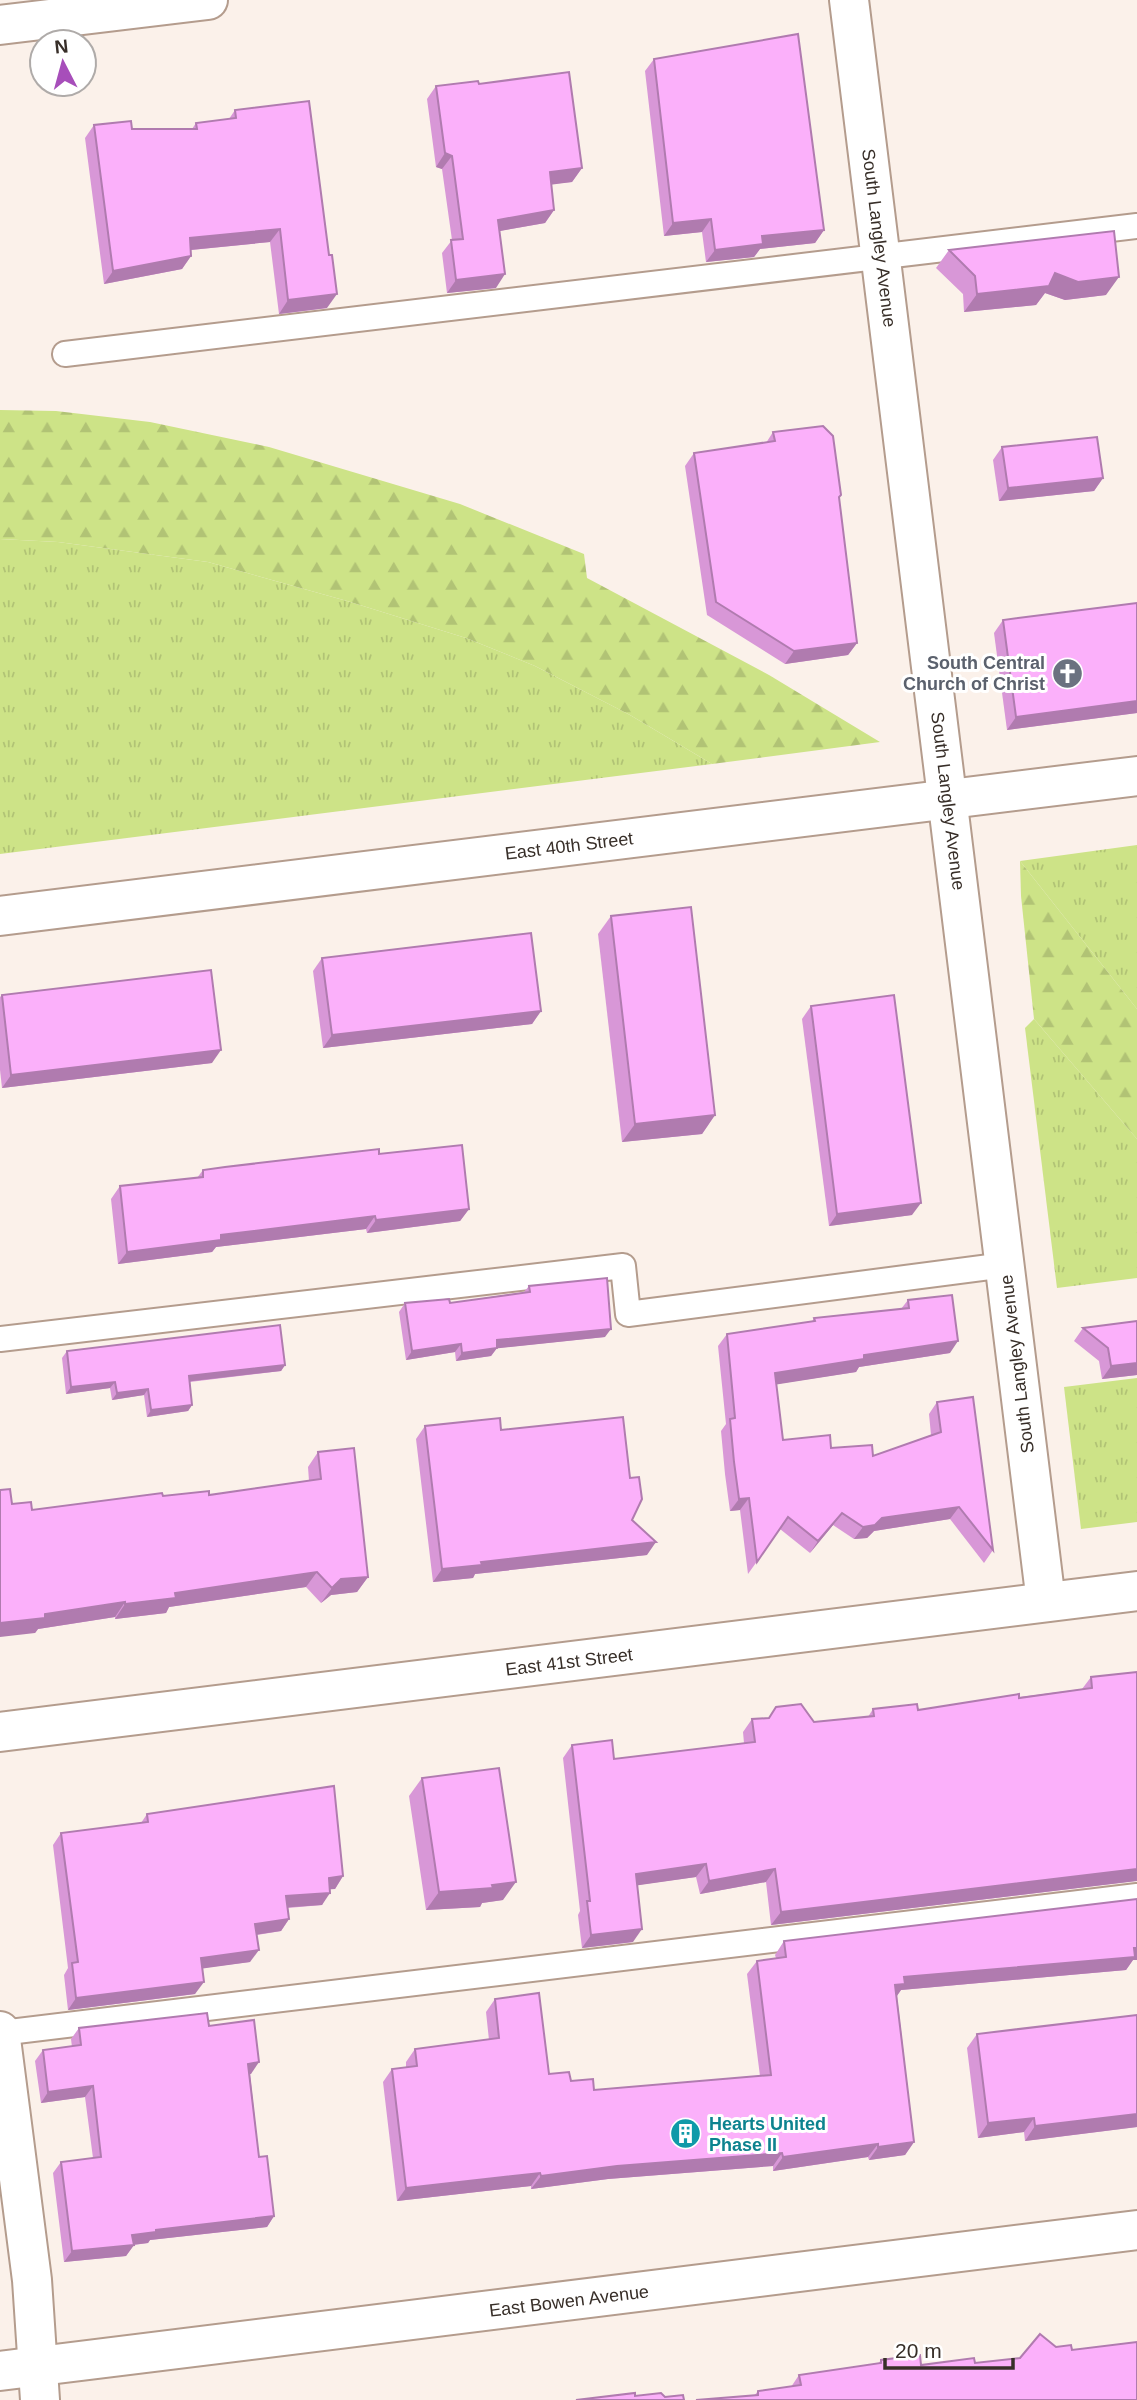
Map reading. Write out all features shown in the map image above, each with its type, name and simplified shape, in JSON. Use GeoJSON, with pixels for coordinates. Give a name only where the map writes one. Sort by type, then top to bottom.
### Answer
{"type":"FeatureCollection","features":[{"type":"Feature","properties":{"kind":"street"},"geometry":{"type":"LineString","coordinates":[[0,25],[208,0]]}},
{"type":"Feature","properties":{"kind":"street","name":"South Langley Avenue"},"geometry":{"type":"LineString","coordinates":[[849,0],[1046,1602]]}},
{"type":"Feature","properties":{"kind":"street","name":"East 40th Street"},"geometry":{"type":"LineString","coordinates":[[0,916],[1137,776]]}},
{"type":"Feature","properties":{"kind":"street","name":"East 41st Street"},"geometry":{"type":"LineString","coordinates":[[0,1732],[1137,1591]]}},
{"type":"Feature","properties":{"kind":"street"},"geometry":{"type":"LineString","coordinates":[[0,2032],[32,2280],[38,2383]]}},
{"type":"Feature","properties":{"kind":"street","name":"East Bowen Avenue"},"geometry":{"type":"LineString","coordinates":[[0,2371],[38,2383],[1137,2230]]}},
{"type":"Feature","properties":{"kind":"lane"},"geometry":{"type":"LineString","coordinates":[[65,354],[1137,226]]}},
{"type":"Feature","properties":{"kind":"lane"},"geometry":{"type":"LineString","coordinates":[[0,1339],[623,1266],[628,1314],[1005,1265]]}},
{"type":"Feature","properties":{"kind":"lane"},"geometry":{"type":"LineString","coordinates":[[0,2032],[1137,1896]]}},
{"type":"Feature","properties":{"kind":"green space"},"geometry":{"type":"Polygon","coordinates":[[[0,410],[56,411],[150,422],[269,447],[460,504],[584,554],[587,578],[769,675],[880,742],[712,764],[630,715],[535,666],[466,638],[208,562],[58,542],[0,539],[0,410]]]}},
{"type":"Feature","properties":{"kind":"green space"},"geometry":{"type":"Polygon","coordinates":[[[0,539],[58,542],[208,562],[466,638],[535,666],[630,715],[712,764],[0,854],[0,539]]]}},
{"type":"Feature","properties":{"kind":"green space"},"geometry":{"type":"Polygon","coordinates":[[[1137,845],[1137,1009],[1020,861],[1137,845]]]}},
{"type":"Feature","properties":{"kind":"green space"},"geometry":{"type":"Polygon","coordinates":[[[1020,861],[1137,1009],[1137,1139],[1034,1019],[1020,861]]]}},
{"type":"Feature","properties":{"kind":"green space"},"geometry":{"type":"Polygon","coordinates":[[[1034,1019],[1137,1139],[1137,1278],[1057,1288],[1025,1028],[1034,1019]]]}},
{"type":"Feature","properties":{"kind":"green space"},"geometry":{"type":"Polygon","coordinates":[[[1137,1378],[1137,1522],[1081,1529],[1064,1387],[1137,1378]]]}},
{"type":"Feature","properties":{"kind":"building"},"geometry":{"type":"Polygon","coordinates":[[[798,34],[824,230],[762,236],[763,244],[715,250],[711,219],[673,223],[654,59],[798,34]]]}},
{"type":"Feature","properties":{"kind":"building"},"geometry":{"type":"Polygon","coordinates":[[[569,72],[582,168],[550,172],[554,210],[498,220],[505,274],[456,280],[451,240],[463,239],[452,156],[445,153],[436,86],[478,81],[479,84],[569,72]]]}},
{"type":"Feature","properties":{"kind":"building"},"geometry":{"type":"Polygon","coordinates":[[[309,101],[329,255],[332,255],[337,294],[288,300],[280,229],[190,238],[191,256],[113,271],[94,125],[131,121],[132,129],[197,129],[196,123],[236,118],[235,110],[309,101]]]}},
{"type":"Feature","properties":{"kind":"building"},"geometry":{"type":"Polygon","coordinates":[[[1114,231],[1119,277],[1078,282],[1055,273],[1049,286],[977,294],[975,276],[949,250],[1114,231]]]}},
{"type":"Feature","properties":{"kind":"building"},"geometry":{"type":"Polygon","coordinates":[[[823,426],[833,436],[857,643],[794,651],[716,602],[694,453],[775,441],[773,432],[823,426]]]}},
{"type":"Feature","properties":{"kind":"building"},"geometry":{"type":"Polygon","coordinates":[[[1097,437],[1103,478],[1008,488],[1002,447],[1097,437]]]}},
{"type":"Feature","properties":{"kind":"building","name":"South Central Church of Christ"},"geometry":{"type":"Polygon","coordinates":[[[1137,603],[1137,701],[1016,717],[1003,620],[1137,603]]]}},
{"type":"Feature","properties":{"kind":"building"},"geometry":{"type":"Polygon","coordinates":[[[691,907],[715,1115],[635,1124],[611,916],[691,907]]]}},
{"type":"Feature","properties":{"kind":"building"},"geometry":{"type":"Polygon","coordinates":[[[531,933],[541,1011],[332,1035],[322,958],[531,933]]]}},
{"type":"Feature","properties":{"kind":"building"},"geometry":{"type":"Polygon","coordinates":[[[211,970],[221,1050],[11,1075],[2,995],[211,970]]]}},
{"type":"Feature","properties":{"kind":"building"},"geometry":{"type":"Polygon","coordinates":[[[894,995],[921,1203],[837,1214],[811,1006],[894,995]]]}},
{"type":"Feature","properties":{"kind":"building"},"geometry":{"type":"Polygon","coordinates":[[[462,1145],[469,1209],[376,1220],[375,1216],[221,1235],[221,1240],[127,1252],[120,1186],[203,1177],[203,1170],[225,1167],[379,1149],[379,1154],[462,1145]]]}},
{"type":"Feature","properties":{"kind":"building"},"geometry":{"type":"Polygon","coordinates":[[[607,1278],[611,1329],[497,1340],[497,1348],[462,1353],[461,1344],[412,1351],[405,1303],[449,1299],[450,1303],[530,1292],[529,1286],[607,1278]]]}},
{"type":"Feature","properties":{"kind":"building"},"geometry":{"type":"Polygon","coordinates":[[[952,1295],[958,1341],[864,1355],[864,1359],[775,1373],[783,1440],[830,1435],[831,1448],[872,1445],[873,1456],[941,1432],[937,1402],[973,1397],[993,1550],[959,1507],[882,1518],[875,1525],[863,1527],[842,1513],[818,1541],[788,1517],[757,1562],[749,1498],[739,1499],[734,1462],[730,1419],[735,1418],[727,1334],[815,1321],[814,1318],[909,1308],[908,1300],[952,1295]]]}},
{"type":"Feature","properties":{"kind":"building"},"geometry":{"type":"Polygon","coordinates":[[[1137,1321],[1137,1363],[1111,1366],[1108,1348],[1083,1328],[1137,1321]]]}},
{"type":"Feature","properties":{"kind":"building"},"geometry":{"type":"Polygon","coordinates":[[[280,1325],[285,1365],[189,1376],[192,1405],[151,1410],[148,1389],[117,1393],[115,1382],[71,1387],[67,1351],[280,1325]]]}},
{"type":"Feature","properties":{"kind":"building"},"geometry":{"type":"Polygon","coordinates":[[[623,1417],[630,1478],[639,1477],[642,1499],[632,1520],[656,1542],[442,1569],[425,1426],[500,1418],[501,1430],[623,1417]]]}},
{"type":"Feature","properties":{"kind":"building"},"geometry":{"type":"Polygon","coordinates":[[[354,1448],[368,1577],[341,1579],[332,1588],[317,1572],[175,1593],[176,1598],[125,1602],[45,1614],[45,1618],[0,1623],[0,1490],[10,1489],[12,1504],[31,1502],[32,1510],[162,1493],[163,1496],[209,1491],[209,1495],[321,1479],[318,1452],[354,1448]]]}},
{"type":"Feature","properties":{"kind":"building"},"geometry":{"type":"Polygon","coordinates":[[[1137,1672],[1137,1869],[781,1912],[775,1869],[709,1881],[706,1864],[636,1874],[642,1929],[591,1935],[587,1901],[590,1901],[572,1745],[612,1740],[614,1759],[755,1742],[752,1719],[769,1718],[776,1707],[801,1704],[814,1722],[874,1716],[873,1709],[917,1704],[918,1710],[1019,1694],[1019,1698],[1092,1688],[1091,1677],[1137,1672]]]}},
{"type":"Feature","properties":{"kind":"building"},"geometry":{"type":"Polygon","coordinates":[[[499,1768],[516,1882],[492,1885],[493,1888],[439,1892],[422,1778],[499,1768]]]}},
{"type":"Feature","properties":{"kind":"building"},"geometry":{"type":"Polygon","coordinates":[[[334,1786],[343,1876],[329,1878],[330,1893],[286,1896],[289,1919],[255,1924],[259,1950],[201,1958],[204,1982],[76,1998],[72,1963],[78,1962],[61,1833],[148,1822],[147,1814],[334,1786]]]}},
{"type":"Feature","properties":{"kind":"building"},"geometry":{"type":"Polygon","coordinates":[[[1137,1899],[1135,1957],[904,1977],[905,1984],[895,1985],[914,2142],[878,2147],[878,2144],[783,2157],[782,2153],[617,2166],[406,2188],[392,2069],[417,2066],[415,2049],[499,2038],[495,1999],[539,1993],[549,2074],[569,2072],[571,2081],[593,2079],[594,2090],[771,2075],[757,1961],[786,1957],[784,1941],[1137,1899]]]}},
{"type":"Feature","properties":{"kind":"building"},"geometry":{"type":"Polygon","coordinates":[[[207,2013],[209,2026],[254,2020],[259,2062],[248,2064],[259,2157],[267,2156],[274,2216],[156,2230],[132,2235],[134,2245],[72,2251],[61,2162],[101,2157],[93,2086],[48,2092],[43,2050],[81,2045],[79,2028],[207,2013]]]}},
{"type":"Feature","properties":{"kind":"building"},"geometry":{"type":"Polygon","coordinates":[[[1137,2015],[1137,2114],[1035,2126],[1034,2118],[988,2123],[977,2034],[1137,2015]]]}},
{"type":"Feature","properties":{"kind":"building"},"geometry":{"type":"Polygon","coordinates":[[[1040,2334],[1056,2347],[1071,2345],[1072,2350],[1137,2342],[1137,2400],[696,2400],[758,2395],[758,2391],[801,2385],[799,2375],[881,2363],[881,2360],[920,2355],[921,2365],[974,2358],[975,2363],[1020,2358],[1040,2334]]]}},
{"type":"Feature","properties":{"kind":"building"},"geometry":{"type":"Polygon","coordinates":[[[635,2393],[635,2396],[661,2393],[665,2397],[683,2395],[684,2400],[576,2400],[635,2393]]]}},
{"type":"Feature","properties":{"kind":"place","name":"South Central Church of Christ"},"geometry":{"type":"Point","coordinates":[1068,673]}},
{"type":"Feature","properties":{"kind":"place","name":"Hearts United Phase II"},"geometry":{"type":"Point","coordinates":[686,2134]}}]}
